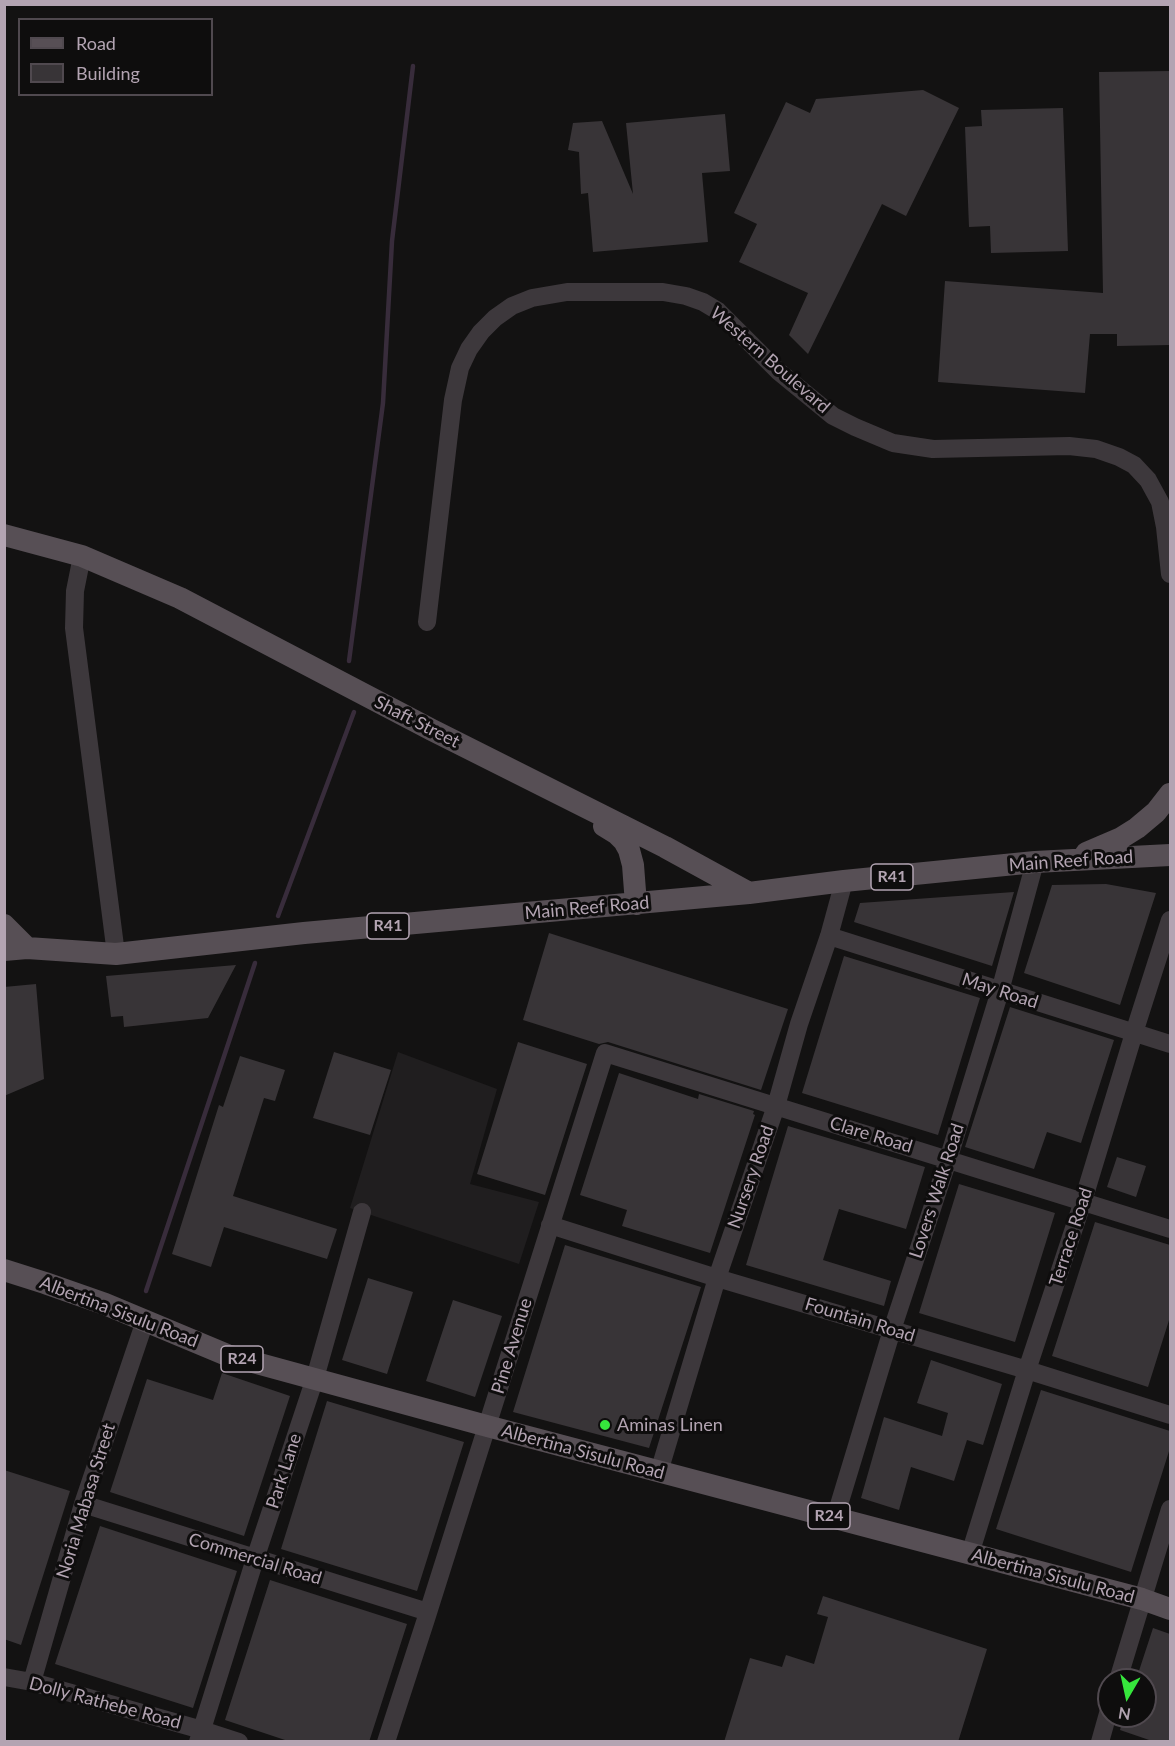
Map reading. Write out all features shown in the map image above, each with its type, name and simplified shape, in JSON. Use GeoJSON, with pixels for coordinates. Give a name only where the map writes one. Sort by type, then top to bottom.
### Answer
{"type":"FeatureCollection","features":[{"type":"Feature","properties":{"kind":"main road","name":"Shaft Street"},"geometry":{"type":"LineString","coordinates":[[4,535],[82,556],[180,598],[372,699],[665,847],[749,893]]}},
{"type":"Feature","properties":{"kind":"main road"},"geometry":{"type":"LineString","coordinates":[[1071,860],[1130,833],[1156,812],[1170,794]]}},
{"type":"Feature","properties":{"kind":"main road"},"geometry":{"type":"LineString","coordinates":[[565,797],[581,814],[609,829],[624,841],[631,857],[636,904]]}},
{"type":"Feature","properties":{"kind":"main road","name":"Main Reef Road"},"geometry":{"type":"LineString","coordinates":[[16,949],[116,954],[304,933],[749,893],[1035,862],[1170,855]]}},
{"type":"Feature","properties":{"kind":"main road","name":"R41"},"geometry":{"type":"LineString","coordinates":[[4,925],[16,949]]}},
{"type":"Feature","properties":{"kind":"main road","name":"Albertina Sisulu Road"},"geometry":{"type":"LineString","coordinates":[[4,1270],[45,1283],[227,1354],[487,1426],[1142,1599],[1170,1609]]}},
{"type":"Feature","properties":{"kind":"street","name":"Western Boulevard"},"geometry":{"type":"LineString","coordinates":[[427,622],[453,400],[460,368],[469,349],[495,318],[512,306],[532,298],[567,292],[663,292],[703,302],[718,311],[778,371],[834,416],[893,443],[933,449],[1069,446],[1096,449],[1119,457],[1134,465],[1148,480],[1160,502],[1170,574]]}},
{"type":"Feature","properties":{"kind":"street"},"geometry":{"type":"LineString","coordinates":[[82,556],[75,591],[74,628],[116,954]]}},
{"type":"Feature","properties":{"kind":"street","name":"Lovers Walk Road"},"geometry":{"type":"LineString","coordinates":[[835,1518],[1000,991],[1035,862]]}},
{"type":"Feature","properties":{"kind":"street","name":"Nursery Road"},"geometry":{"type":"LineString","coordinates":[[659,1472],[717,1278],[776,1106],[844,881]]}},
{"type":"Feature","properties":{"kind":"street","name":"Terrace Road"},"geometry":{"type":"LineString","coordinates":[[970,1554],[1170,920]]}},
{"type":"Feature","properties":{"kind":"street","name":"May Road"},"geometry":{"type":"LineString","coordinates":[[829,936],[1170,1044]]}},
{"type":"Feature","properties":{"kind":"street","name":"Clare Road"},"geometry":{"type":"LineString","coordinates":[[605,1053],[1170,1228]]}},
{"type":"Feature","properties":{"kind":"street","name":"Pine Avenue"},"geometry":{"type":"LineString","coordinates":[[386,1742],[605,1053]]}},
{"type":"Feature","properties":{"kind":"street","name":"Park Lane"},"geometry":{"type":"LineString","coordinates":[[200,1736],[315,1378],[362,1212]]}},
{"type":"Feature","properties":{"kind":"street","name":"Fountain Road"},"geometry":{"type":"LineString","coordinates":[[550,1225],[1170,1415]]}},
{"type":"Feature","properties":{"kind":"street","name":"Noria Mabasa Street"},"geometry":{"type":"LineString","coordinates":[[32,1682],[83,1504],[145,1321]]}},
{"type":"Feature","properties":{"kind":"street","name":"Commercial Road"},"geometry":{"type":"LineString","coordinates":[[83,1504],[428,1612]]}},
{"type":"Feature","properties":{"kind":"street"},"geometry":{"type":"LineString","coordinates":[[1122,1668],[1170,1509]]}},
{"type":"Feature","properties":{"kind":"street","name":"Dolly Rathebe Road"},"geometry":{"type":"LineString","coordinates":[[4,1677],[32,1682],[200,1736],[239,1742]]}},
{"type":"Feature","properties":{"kind":"shaded area"},"geometry":{"type":"Polygon","coordinates":[[[398,1052],[497,1089],[470,1184],[539,1202],[519,1264],[350,1208],[398,1052]]]}},
{"type":"Feature","properties":{"kind":"building"},"geometry":{"type":"Polygon","coordinates":[[[1170,71],[1170,345],[1117,346],[1117,334],[1090,334],[1085,393],[938,382],[945,281],[1103,293],[1099,72],[1170,71]]]}},
{"type":"Feature","properties":{"kind":"building"},"geometry":{"type":"Polygon","coordinates":[[[923,90],[959,108],[906,216],[882,204],[808,354],[789,335],[808,293],[739,262],[757,224],[734,213],[786,102],[810,113],[816,99],[923,90]]]}},
{"type":"Feature","properties":{"kind":"building"},"geometry":{"type":"Polygon","coordinates":[[[1063,108],[1068,251],[991,253],[990,226],[969,227],[965,127],[982,126],[981,110],[1063,108]]]}},
{"type":"Feature","properties":{"kind":"building"},"geometry":{"type":"Polygon","coordinates":[[[725,114],[730,171],[702,173],[708,242],[593,252],[588,193],[581,194],[579,152],[568,150],[573,123],[602,121],[633,194],[626,123],[725,114]]]}},
{"type":"Feature","properties":{"kind":"building"},"geometry":{"type":"Polygon","coordinates":[[[1106,884],[1156,893],[1120,1005],[1024,973],[1052,885],[1106,884]]]}},
{"type":"Feature","properties":{"kind":"building"},"geometry":{"type":"Polygon","coordinates":[[[1014,892],[992,966],[854,922],[860,903],[1014,892]]]}},
{"type":"Feature","properties":{"kind":"building"},"geometry":{"type":"Polygon","coordinates":[[[549,933],[788,1009],[761,1090],[608,1042],[599,1044],[523,1020],[549,933]]]}},
{"type":"Feature","properties":{"kind":"building"},"geometry":{"type":"Polygon","coordinates":[[[844,956],[980,998],[938,1135],[802,1093],[844,956]]]}},
{"type":"Feature","properties":{"kind":"building"},"geometry":{"type":"Polygon","coordinates":[[[236,965],[208,1018],[124,1027],[123,1016],[111,1017],[106,976],[236,965]]]}},
{"type":"Feature","properties":{"kind":"building"},"geometry":{"type":"Polygon","coordinates":[[[36,984],[44,1079],[4,1096],[4,987],[36,984]]]}},
{"type":"Feature","properties":{"kind":"building"},"geometry":{"type":"Polygon","coordinates":[[[1010,1007],[1114,1040],[1081,1143],[1047,1132],[1034,1169],[965,1147],[1010,1007]]]}},
{"type":"Feature","properties":{"kind":"building"},"geometry":{"type":"Polygon","coordinates":[[[518,1042],[587,1064],[545,1195],[477,1174],[518,1042]]]}},
{"type":"Feature","properties":{"kind":"building"},"geometry":{"type":"Polygon","coordinates":[[[334,1052],[391,1070],[370,1135],[313,1118],[334,1052]]]}},
{"type":"Feature","properties":{"kind":"building"},"geometry":{"type":"Polygon","coordinates":[[[240,1056],[285,1070],[275,1101],[264,1098],[233,1196],[337,1229],[327,1259],[224,1227],[211,1267],[172,1254],[219,1105],[223,1107],[240,1056]]]}},
{"type":"Feature","properties":{"kind":"building"},"geometry":{"type":"Polygon","coordinates":[[[619,1073],[698,1099],[699,1094],[754,1111],[755,1115],[710,1253],[622,1226],[627,1210],[580,1195],[619,1073]]]}},
{"type":"Feature","properties":{"kind":"building"},"geometry":{"type":"Polygon","coordinates":[[[788,1126],[925,1167],[906,1229],[839,1209],[823,1260],[891,1281],[884,1306],[746,1265],[788,1126]]]}},
{"type":"Feature","properties":{"kind":"building"},"geometry":{"type":"Polygon","coordinates":[[[1117,1157],[1146,1166],[1136,1197],[1107,1187],[1117,1157]]]}},
{"type":"Feature","properties":{"kind":"building"},"geometry":{"type":"Polygon","coordinates":[[[959,1184],[1055,1213],[1015,1342],[919,1313],[959,1184]]]}},
{"type":"Feature","properties":{"kind":"building"},"geometry":{"type":"Polygon","coordinates":[[[1095,1222],[1170,1245],[1170,1317],[1148,1387],[1052,1356],[1095,1222]]]}},
{"type":"Feature","properties":{"kind":"building"},"geometry":{"type":"Polygon","coordinates":[[[565,1245],[701,1287],[649,1448],[513,1412],[565,1245]]]}},
{"type":"Feature","properties":{"kind":"building"},"geometry":{"type":"Polygon","coordinates":[[[368,1278],[413,1292],[387,1374],[342,1360],[368,1278]]]}},
{"type":"Feature","properties":{"kind":"building"},"geometry":{"type":"Polygon","coordinates":[[[453,1300],[502,1316],[475,1397],[426,1381],[453,1300]]]}},
{"type":"Feature","properties":{"kind":"building"},"geometry":{"type":"Polygon","coordinates":[[[931,1360],[1002,1384],[983,1445],[967,1440],[954,1481],[911,1467],[899,1510],[861,1498],[884,1417],[942,1436],[948,1413],[917,1403],[931,1360]]]}},
{"type":"Feature","properties":{"kind":"building"},"geometry":{"type":"Polygon","coordinates":[[[222,1373],[290,1396],[244,1536],[110,1492],[147,1379],[213,1400],[222,1373]]]}},
{"type":"Feature","properties":{"kind":"building"},"geometry":{"type":"Polygon","coordinates":[[[1041,1390],[1170,1431],[1170,1448],[1131,1572],[996,1529],[1041,1390]]]}},
{"type":"Feature","properties":{"kind":"building"},"geometry":{"type":"Polygon","coordinates":[[[327,1401],[464,1442],[417,1591],[281,1549],[327,1401]]]}},
{"type":"Feature","properties":{"kind":"building"},"geometry":{"type":"Polygon","coordinates":[[[4,1470],[70,1491],[21,1645],[4,1639],[4,1470]]]}},
{"type":"Feature","properties":{"kind":"building"},"geometry":{"type":"Polygon","coordinates":[[[100,1526],[237,1571],[193,1708],[55,1664],[100,1526]]]}},
{"type":"Feature","properties":{"kind":"building"},"geometry":{"type":"Polygon","coordinates":[[[270,1580],[407,1624],[369,1742],[291,1742],[225,1720],[270,1580]]]}},
{"type":"Feature","properties":{"kind":"building"},"geometry":{"type":"Polygon","coordinates":[[[823,1596],[987,1649],[958,1742],[724,1742],[750,1658],[782,1667],[786,1655],[814,1664],[828,1617],[817,1614],[823,1596]]]}},
{"type":"Feature","properties":{"kind":"building"},"geometry":{"type":"Polygon","coordinates":[[[1153,1628],[1170,1634],[1170,1742],[1155,1742],[1120,1730],[1121,1728],[1157,1728],[1157,1668],[1140,1668],[1153,1628]]]}},
{"type":"Feature","properties":{"kind":"waterway"},"geometry":{"type":"LineString","coordinates":[[349,661],[383,403],[392,241],[413,66]]}},
{"type":"Feature","properties":{"kind":"waterway"},"geometry":{"type":"LineString","coordinates":[[278,916],[354,712]]}},
{"type":"Feature","properties":{"kind":"waterway"},"geometry":{"type":"LineString","coordinates":[[146,1291],[255,963]]}},
{"type":"Feature","properties":{"kind":"place","name":"Aminas Linen"},"geometry":{"type":"Point","coordinates":[605,1425]}}]}
